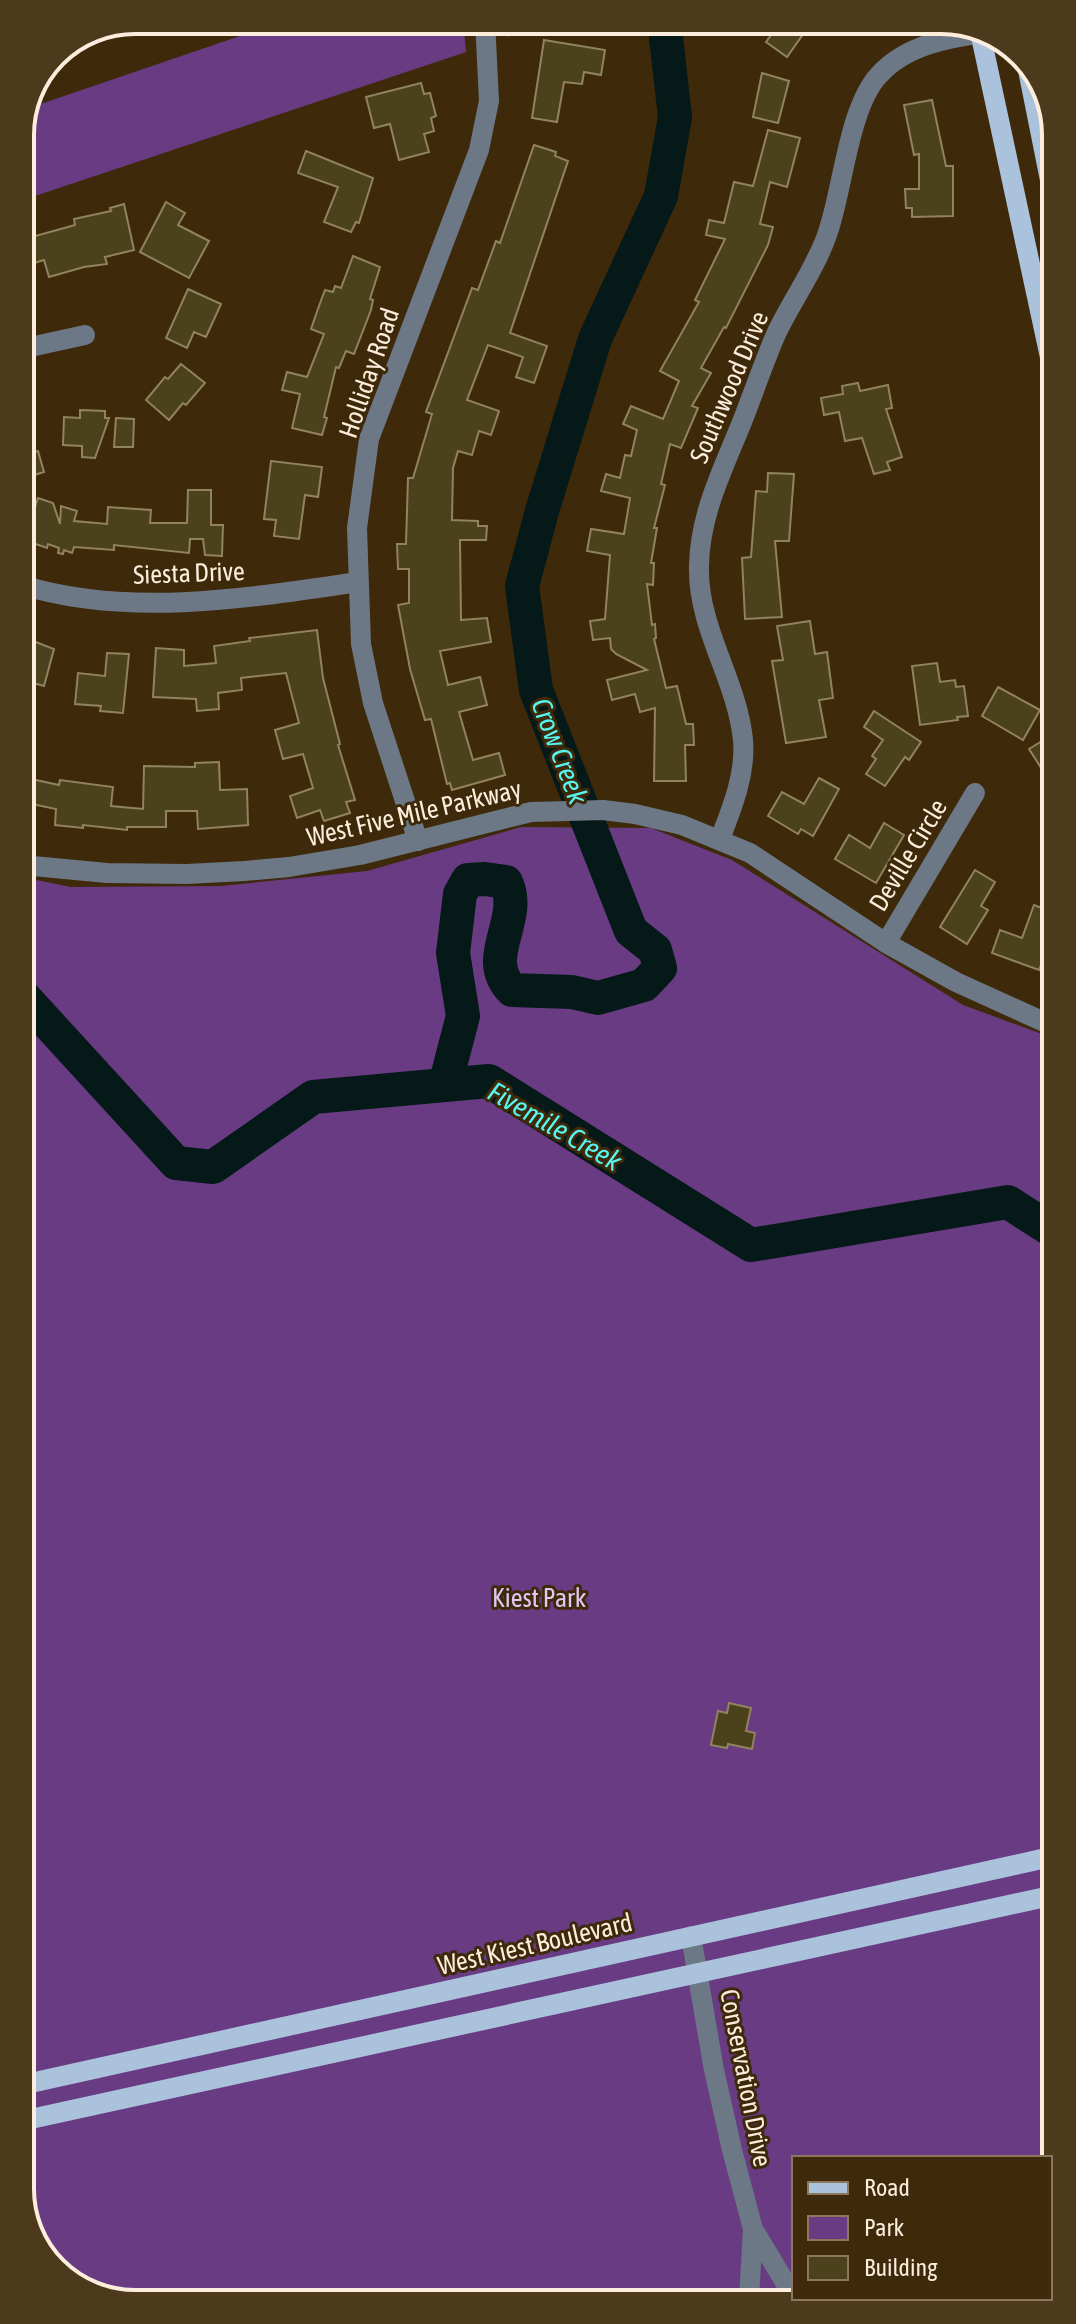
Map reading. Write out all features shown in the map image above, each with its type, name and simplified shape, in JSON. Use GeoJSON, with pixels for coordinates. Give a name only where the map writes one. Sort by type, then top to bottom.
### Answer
{"type":"FeatureCollection","features":[{"type":"Feature","properties":{"kind":"main road"},"geometry":{"type":"LineString","coordinates":[[983,43],[1042,313]]}},
{"type":"Feature","properties":{"kind":"main road"},"geometry":{"type":"LineString","coordinates":[[1033,93],[1042,140]]}},
{"type":"Feature","properties":{"kind":"main road","name":"West Kiest Boulevard"},"geometry":{"type":"LineString","coordinates":[[34,2082],[1042,1859]]}},
{"type":"Feature","properties":{"kind":"main road"},"geometry":{"type":"LineString","coordinates":[[34,2118],[1042,1898]]}},
{"type":"Feature","properties":{"kind":"street","name":"Holliday Road"},"geometry":{"type":"LineString","coordinates":[[418,841],[373,703],[361,644],[357,528],[369,439],[479,150],[489,101],[486,34]]}},
{"type":"Feature","properties":{"kind":"street","name":"Southwood Drive"},"geometry":{"type":"LineString","coordinates":[[720,839],[741,778],[743,741],[736,707],[709,635],[702,606],[699,567],[707,510],[777,331],[827,234],[859,111],[869,89],[879,75],[898,59],[921,47],[960,36]]}},
{"type":"Feature","properties":{"kind":"street"},"geometry":{"type":"LineString","coordinates":[[34,346],[85,335]]}},
{"type":"Feature","properties":{"kind":"street","name":"Siesta Drive"},"geometry":{"type":"LineString","coordinates":[[34,589],[55,596],[112,601],[188,601],[233,600],[358,582]]}},
{"type":"Feature","properties":{"kind":"street","name":"Deville Circle"},"geometry":{"type":"LineString","coordinates":[[886,943],[975,793]]}},
{"type":"Feature","properties":{"kind":"street","name":"West Five Mile Parkway"},"geometry":{"type":"LineString","coordinates":[[34,866],[120,873],[244,871],[303,865],[418,841],[531,812],[603,810],[635,814],[682,825],[750,853],[886,943],[956,982],[1042,1021]]}},
{"type":"Feature","properties":{"kind":"street","name":"Conservation Drive"},"geometry":{"type":"LineString","coordinates":[[691,1936],[717,2083],[753,2229],[750,2290]]}},
{"type":"Feature","properties":{"kind":"street","name":"Conservation Drive"},"geometry":{"type":"LineString","coordinates":[[753,2229],[790,2290]]}},
{"type":"Feature","properties":{"kind":"green space"},"geometry":{"type":"Polygon","coordinates":[[[246,34],[464,34],[466,52],[34,196],[34,128],[39,105],[246,34]]]}},
{"type":"Feature","properties":{"kind":"green space","name":"Kiest Park"},"geometry":{"type":"Polygon","coordinates":[[[521,827],[651,828],[732,860],[963,1005],[1042,1034],[1042,2156],[792,2156],[792,2290],[128,2290],[102,2285],[73,2269],[51,2245],[39,2222],[34,2189],[34,879],[71,887],[221,886],[367,871],[521,827]]]}},
{"type":"Feature","properties":{"kind":"building"},"geometry":{"type":"Polygon","coordinates":[[[772,34],[803,34],[787,57],[766,42],[772,34]]]}},
{"type":"Feature","properties":{"kind":"building"},"geometry":{"type":"Polygon","coordinates":[[[544,40],[605,50],[601,75],[584,72],[582,84],[564,82],[557,122],[532,118],[544,40]]]}},
{"type":"Feature","properties":{"kind":"building"},"geometry":{"type":"Polygon","coordinates":[[[762,73],[789,81],[778,123],[753,117],[762,73]]]}},
{"type":"Feature","properties":{"kind":"building"},"geometry":{"type":"Polygon","coordinates":[[[421,83],[424,94],[430,93],[436,116],[431,118],[434,131],[424,134],[429,152],[399,160],[390,124],[374,128],[366,97],[421,83]]]}},
{"type":"Feature","properties":{"kind":"building"},"geometry":{"type":"Polygon","coordinates":[[[932,100],[946,166],[953,166],[953,216],[912,217],[912,208],[906,208],[905,189],[919,189],[919,154],[914,155],[904,105],[932,100]]]}},
{"type":"Feature","properties":{"kind":"building"},"geometry":{"type":"Polygon","coordinates":[[[768,130],[800,138],[787,187],[770,182],[760,224],[773,227],[768,245],[726,328],[701,368],[711,373],[692,406],[698,408],[681,448],[670,444],[661,484],[665,485],[654,528],[657,528],[651,563],[654,563],[653,585],[647,584],[652,625],[655,624],[654,639],[666,688],[677,686],[686,724],[693,724],[694,745],[685,745],[686,781],[654,781],[655,708],[640,712],[635,694],[612,700],[607,680],[647,670],[616,654],[611,649],[610,638],[593,640],[590,621],[605,619],[610,555],[587,551],[591,529],[624,534],[630,498],[601,491],[606,474],[620,478],[625,455],[631,456],[637,430],[623,424],[631,406],[663,419],[679,381],[660,371],[699,302],[695,300],[725,239],[706,235],[709,220],[724,223],[734,182],[753,186],[768,130]]]}},
{"type":"Feature","properties":{"kind":"building"},"geometry":{"type":"Polygon","coordinates":[[[534,145],[556,152],[555,156],[568,161],[510,333],[547,346],[534,383],[516,377],[523,357],[488,345],[467,400],[499,411],[491,435],[479,431],[472,455],[458,451],[453,468],[452,520],[478,521],[478,526],[487,526],[486,540],[460,540],[461,620],[487,618],[491,642],[440,651],[448,685],[480,677],[487,705],[459,712],[473,760],[499,753],[505,775],[452,790],[450,783],[447,784],[431,719],[425,720],[410,669],[398,605],[409,603],[409,569],[398,569],[397,544],[406,544],[408,478],[413,478],[432,414],[426,412],[472,288],[478,290],[496,241],[500,243],[534,145]]]}},
{"type":"Feature","properties":{"kind":"building"},"geometry":{"type":"Polygon","coordinates":[[[306,151],[373,178],[359,223],[356,222],[351,232],[324,222],[338,187],[298,173],[306,151]]]}},
{"type":"Feature","properties":{"kind":"building"},"geometry":{"type":"Polygon","coordinates":[[[166,202],[185,213],[178,225],[209,241],[189,278],[140,252],[166,202]]]}},
{"type":"Feature","properties":{"kind":"building"},"geometry":{"type":"Polygon","coordinates":[[[124,204],[134,250],[105,257],[107,264],[49,277],[44,260],[34,263],[34,236],[75,225],[74,219],[111,211],[110,208],[124,204]]]}},
{"type":"Feature","properties":{"kind":"building"},"geometry":{"type":"Polygon","coordinates":[[[353,256],[380,267],[370,299],[373,300],[371,310],[354,354],[346,351],[339,368],[336,367],[322,435],[292,428],[300,394],[282,390],[287,372],[307,377],[324,334],[311,329],[325,290],[333,292],[335,286],[341,288],[353,256]]]}},
{"type":"Feature","properties":{"kind":"building"},"geometry":{"type":"Polygon","coordinates":[[[188,289],[221,304],[206,337],[194,332],[187,348],[166,338],[188,289]]]}},
{"type":"Feature","properties":{"kind":"building"},"geometry":{"type":"Polygon","coordinates":[[[181,364],[205,383],[169,420],[146,400],[165,377],[168,379],[181,364]]]}},
{"type":"Feature","properties":{"kind":"building"},"geometry":{"type":"Polygon","coordinates":[[[858,383],[860,391],[888,385],[892,408],[886,409],[902,457],[887,462],[890,470],[874,474],[862,438],[845,441],[839,412],[824,415],[821,398],[843,394],[842,386],[858,383]]]}},
{"type":"Feature","properties":{"kind":"building"},"geometry":{"type":"Polygon","coordinates":[[[80,410],[105,411],[105,418],[109,418],[95,458],[82,457],[82,446],[63,445],[64,417],[80,418],[80,410]]]}},
{"type":"Feature","properties":{"kind":"building"},"geometry":{"type":"Polygon","coordinates":[[[116,418],[134,419],[133,447],[114,447],[116,418]]]}},
{"type":"Feature","properties":{"kind":"building"},"geometry":{"type":"Polygon","coordinates":[[[38,451],[44,472],[34,475],[34,452],[38,451]]]}},
{"type":"Feature","properties":{"kind":"building"},"geometry":{"type":"Polygon","coordinates":[[[271,461],[322,467],[318,497],[305,495],[299,539],[274,536],[276,520],[264,519],[271,461]]]}},
{"type":"Feature","properties":{"kind":"building"},"geometry":{"type":"Polygon","coordinates":[[[768,473],[794,474],[789,541],[775,541],[782,617],[745,619],[742,558],[751,557],[756,491],[767,492],[768,473]]]}},
{"type":"Feature","properties":{"kind":"building"},"geometry":{"type":"Polygon","coordinates":[[[188,490],[211,490],[211,525],[223,525],[222,556],[205,555],[203,539],[190,539],[189,553],[114,545],[114,550],[74,547],[72,553],[64,550],[63,554],[58,553],[59,548],[48,544],[47,548],[34,543],[34,510],[38,498],[53,503],[60,524],[61,506],[77,511],[74,521],[107,524],[108,507],[151,510],[150,523],[187,523],[188,490]]]}},
{"type":"Feature","properties":{"kind":"building"},"geometry":{"type":"Polygon","coordinates":[[[810,621],[815,654],[827,652],[833,698],[819,700],[826,737],[786,743],[772,661],[783,660],[777,626],[810,621]]]}},
{"type":"Feature","properties":{"kind":"building"},"geometry":{"type":"Polygon","coordinates":[[[317,630],[323,678],[338,745],[355,800],[346,802],[350,813],[324,821],[320,810],[297,818],[290,796],[313,788],[303,754],[283,759],[275,730],[299,723],[286,673],[241,678],[242,690],[218,693],[219,709],[197,711],[196,699],[153,697],[156,648],[184,650],[184,666],[216,663],[214,646],[250,641],[249,638],[317,630]]]}},
{"type":"Feature","properties":{"kind":"building"},"geometry":{"type":"Polygon","coordinates":[[[34,641],[54,649],[44,686],[34,683],[34,641]]]}},
{"type":"Feature","properties":{"kind":"building"},"geometry":{"type":"Polygon","coordinates":[[[107,653],[129,654],[123,713],[100,711],[101,706],[75,704],[78,673],[105,676],[107,653]]]}},
{"type":"Feature","properties":{"kind":"building"},"geometry":{"type":"Polygon","coordinates":[[[937,663],[940,682],[955,680],[956,687],[964,686],[968,716],[920,725],[912,666],[937,663]]]}},
{"type":"Feature","properties":{"kind":"building"},"geometry":{"type":"Polygon","coordinates":[[[998,687],[1040,710],[1023,740],[982,716],[998,687]]]}},
{"type":"Feature","properties":{"kind":"building"},"geometry":{"type":"Polygon","coordinates":[[[874,711],[921,742],[909,760],[905,757],[885,786],[866,774],[876,759],[872,756],[883,740],[864,727],[874,711]]]}},
{"type":"Feature","properties":{"kind":"building"},"geometry":{"type":"Polygon","coordinates":[[[1042,741],[1042,769],[1029,749],[1042,741]]]}},
{"type":"Feature","properties":{"kind":"building"},"geometry":{"type":"Polygon","coordinates":[[[219,762],[220,790],[247,789],[248,825],[198,829],[197,811],[166,811],[166,827],[127,827],[127,830],[83,825],[83,828],[55,825],[56,809],[34,804],[34,780],[59,785],[60,780],[113,787],[111,806],[143,809],[144,766],[195,767],[195,763],[219,762]]]}},
{"type":"Feature","properties":{"kind":"building"},"geometry":{"type":"Polygon","coordinates":[[[819,778],[839,789],[813,836],[801,829],[798,834],[768,816],[782,792],[804,804],[819,778]]]}},
{"type":"Feature","properties":{"kind":"building"},"geometry":{"type":"Polygon","coordinates":[[[884,823],[904,835],[876,883],[835,859],[849,835],[870,848],[884,823]]]}},
{"type":"Feature","properties":{"kind":"building"},"geometry":{"type":"Polygon","coordinates":[[[975,870],[995,882],[981,906],[988,910],[967,944],[940,927],[975,870]]]}},
{"type":"Feature","properties":{"kind":"building"},"geometry":{"type":"Polygon","coordinates":[[[1034,905],[1042,908],[1042,962],[1039,970],[992,953],[1000,930],[1022,938],[1034,905]]]}},
{"type":"Feature","properties":{"kind":"building"},"geometry":{"type":"Polygon","coordinates":[[[729,1703],[751,1708],[746,1731],[755,1733],[752,1749],[728,1744],[727,1748],[711,1745],[718,1711],[727,1713],[729,1703]]]}},
{"type":"Feature","properties":{"kind":"waterway","name":"Crow Creek"},"geometry":{"type":"LineString","coordinates":[[445,1085],[463,1016],[453,953],[460,894],[468,880],[506,882],[510,910],[500,965],[503,977],[512,990],[572,992],[598,998],[644,985],[660,968],[655,950],[631,931],[536,690],[522,586],[595,339],[661,196],[675,117],[666,34]]}},
{"type":"Feature","properties":{"kind":"waterway","name":"Fivemile Creek"},"geometry":{"type":"LineString","coordinates":[[34,1008],[176,1163],[213,1167],[313,1097],[489,1081],[751,1245],[1008,1202],[1042,1224]]}}]}
